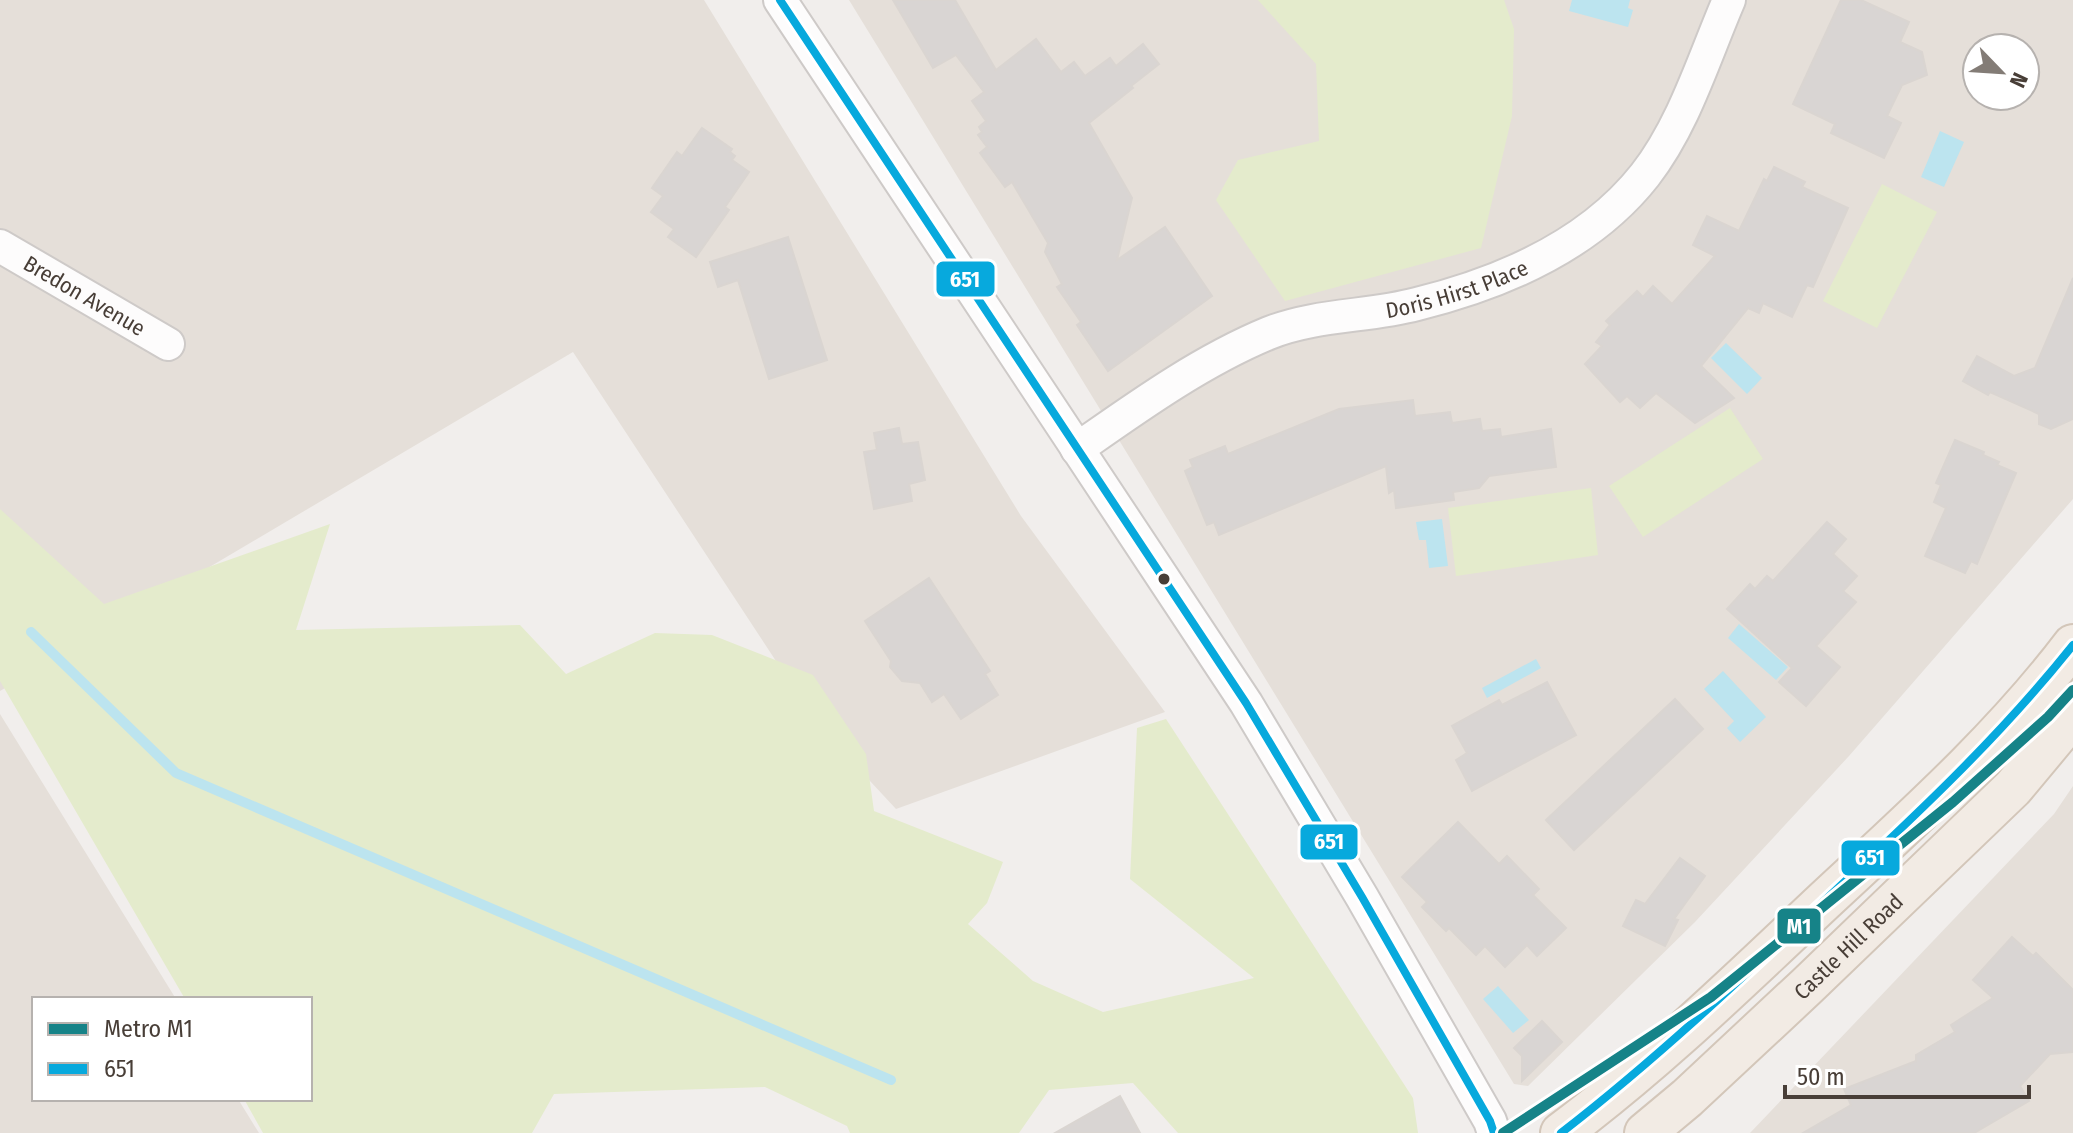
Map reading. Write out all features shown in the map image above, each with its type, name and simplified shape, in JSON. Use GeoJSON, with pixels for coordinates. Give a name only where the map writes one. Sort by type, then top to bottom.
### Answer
{"type":"FeatureCollection","features":[{"type":"Feature","properties":{"kind":"main road"},"geometry":{"type":"LineString","coordinates":[[1561,1133],[1666,1049],[1859,868],[1992,740],[2073,645]]}},
{"type":"Feature","properties":{"kind":"main road","name":"Castle Hill Road"},"geometry":{"type":"LineString","coordinates":[[1645,1133],[1796,996],[2013,788],[2073,716]]}},
{"type":"Feature","properties":{"kind":"street"},"geometry":{"type":"LineString","coordinates":[[780,0],[1246,703],[1362,897],[1494,1133]]}},
{"type":"Feature","properties":{"kind":"street","name":"Doris Hirst Place"},"geometry":{"type":"LineString","coordinates":[[1077,449],[1225,354],[1271,333],[1315,319],[1413,305],[1464,291],[1517,271],[1566,244],[1609,214],[1646,174],[1675,126],[1729,0]]}},
{"type":"Feature","properties":{"kind":"street","name":"Bredon Avenue"},"geometry":{"type":"LineString","coordinates":[[0,246],[168,344]]}},
{"type":"Feature","properties":{"kind":"shaded area"},"geometry":{"type":"Polygon","coordinates":[[[0,0],[704,0],[1021,516],[1165,712],[896,809],[818,725],[573,352],[0,691],[0,0]]]}},
{"type":"Feature","properties":{"kind":"shaded area"},"geometry":{"type":"Polygon","coordinates":[[[849,0],[2073,0],[2073,499],[1849,756],[1695,922],[1528,1086],[1514,1084],[849,0]]]}},
{"type":"Feature","properties":{"kind":"shaded area"},"geometry":{"type":"Polygon","coordinates":[[[0,714],[175,997],[32,997],[32,1101],[239,1101],[259,1133],[0,1133],[0,714]]]}},
{"type":"Feature","properties":{"kind":"shaded area"},"geometry":{"type":"Polygon","coordinates":[[[2073,786],[2073,1133],[1750,1133],[2054,814],[2073,786]]]}},
{"type":"Feature","properties":{"kind":"green space"},"geometry":{"type":"Polygon","coordinates":[[[1258,0],[1504,0],[1514,29],[1512,116],[1481,248],[1285,301],[1216,200],[1238,160],[1319,141],[1316,64],[1258,0]]]}},
{"type":"Feature","properties":{"kind":"green space"},"geometry":{"type":"Polygon","coordinates":[[[1882,184],[1937,212],[1877,328],[1823,301],[1882,184]]]}},
{"type":"Feature","properties":{"kind":"green space"},"geometry":{"type":"Polygon","coordinates":[[[1730,408],[1763,459],[1643,537],[1609,486],[1730,408]]]}},
{"type":"Feature","properties":{"kind":"green space"},"geometry":{"type":"Polygon","coordinates":[[[1591,488],[1598,555],[1456,576],[1448,508],[1591,488]]]}},
{"type":"Feature","properties":{"kind":"green space"},"geometry":{"type":"Polygon","coordinates":[[[0,509],[104,604],[330,524],[296,630],[520,625],[566,674],[655,633],[712,635],[813,675],[866,754],[874,811],[1003,862],[987,903],[968,924],[1033,981],[1103,1012],[1254,978],[1130,879],[1137,728],[1166,719],[1413,1098],[1418,1133],[1178,1133],[1133,1083],[1049,1090],[1019,1133],[850,1133],[847,1126],[765,1087],[554,1094],[532,1133],[263,1133],[245,1101],[312,1101],[312,997],[184,997],[0,681],[0,509]]]}},
{"type":"Feature","properties":{"kind":"water"},"geometry":{"type":"Polygon","coordinates":[[[1572,0],[1630,0],[1628,8],[1633,10],[1628,27],[1569,11],[1572,0]]]}},
{"type":"Feature","properties":{"kind":"water"},"geometry":{"type":"Polygon","coordinates":[[[1940,131],[1964,142],[1944,187],[1921,177],[1940,131]]]}},
{"type":"Feature","properties":{"kind":"water"},"geometry":{"type":"Polygon","coordinates":[[[1726,343],[1762,378],[1747,394],[1711,358],[1726,343]]]}},
{"type":"Feature","properties":{"kind":"water"},"geometry":{"type":"Polygon","coordinates":[[[1442,519],[1448,566],[1429,568],[1426,540],[1419,540],[1416,522],[1442,519]]]}},
{"type":"Feature","properties":{"kind":"water"},"geometry":{"type":"Polygon","coordinates":[[[1739,624],[1788,667],[1776,680],[1728,638],[1739,624]]]}},
{"type":"Feature","properties":{"kind":"water"},"geometry":{"type":"Polygon","coordinates":[[[1536,659],[1541,668],[1487,698],[1482,688],[1536,659]]]}},
{"type":"Feature","properties":{"kind":"water"},"geometry":{"type":"Polygon","coordinates":[[[1723,671],[1766,717],[1740,742],[1727,728],[1734,721],[1704,689],[1723,671]]]}},
{"type":"Feature","properties":{"kind":"water"},"geometry":{"type":"Polygon","coordinates":[[[1498,986],[1529,1020],[1513,1033],[1483,999],[1498,986]]]}},
{"type":"Feature","properties":{"kind":"building"},"geometry":{"type":"Polygon","coordinates":[[[893,0],[955,0],[996,70],[1036,39],[1061,72],[1074,62],[1085,76],[1110,58],[1116,66],[1143,44],[1159,64],[1089,123],[1132,198],[1117,260],[1165,227],[1212,296],[1108,371],[1077,325],[1081,322],[1057,287],[1062,284],[1045,252],[1048,243],[1012,182],[1005,187],[980,153],[987,147],[978,135],[982,132],[979,127],[986,121],[972,101],[984,92],[956,55],[933,68],[893,0]]]}},
{"type":"Feature","properties":{"kind":"building"},"geometry":{"type":"Polygon","coordinates":[[[1841,0],[1861,0],[1909,22],[1900,42],[1922,52],[1927,75],[1902,85],[1887,116],[1901,123],[1884,158],[1831,133],[1835,124],[1793,104],[1841,0]]]}},
{"type":"Feature","properties":{"kind":"building"},"geometry":{"type":"Polygon","coordinates":[[[702,128],[732,149],[730,152],[735,156],[732,160],[749,172],[725,207],[729,210],[696,257],[668,237],[674,229],[651,212],[663,196],[652,188],[677,152],[682,156],[702,128]]]}},
{"type":"Feature","properties":{"kind":"building"},"geometry":{"type":"Polygon","coordinates":[[[1774,167],[1805,182],[1802,187],[1848,208],[1813,287],[1807,285],[1792,317],[1763,303],[1759,313],[1748,308],[1701,366],[1734,398],[1695,423],[1656,393],[1640,408],[1627,396],[1620,402],[1585,364],[1602,346],[1596,342],[1610,325],[1606,321],[1637,291],[1643,297],[1653,286],[1672,304],[1715,256],[1693,245],[1707,216],[1739,231],[1764,179],[1767,181],[1774,167]]]}},
{"type":"Feature","properties":{"kind":"building"},"geometry":{"type":"Polygon","coordinates":[[[788,237],[827,360],[769,379],[738,280],[718,287],[710,262],[788,237]]]}},
{"type":"Feature","properties":{"kind":"building"},"geometry":{"type":"Polygon","coordinates":[[[2073,278],[2073,419],[2051,429],[2039,424],[2039,414],[1990,392],[1988,395],[1963,381],[1977,356],[2014,376],[2035,368],[2073,278]]]}},
{"type":"Feature","properties":{"kind":"building"},"geometry":{"type":"Polygon","coordinates":[[[1413,400],[1415,416],[1450,412],[1452,423],[1480,419],[1482,431],[1500,429],[1501,437],[1551,429],[1556,467],[1489,476],[1479,488],[1453,492],[1454,500],[1396,508],[1394,490],[1389,493],[1386,466],[1219,535],[1214,522],[1207,525],[1185,471],[1193,467],[1190,460],[1225,446],[1228,454],[1339,409],[1413,400]]]}},
{"type":"Feature","properties":{"kind":"building"},"geometry":{"type":"Polygon","coordinates":[[[899,428],[902,444],[918,442],[925,480],[909,484],[912,501],[874,509],[864,452],[877,450],[874,433],[899,428]]]}},
{"type":"Feature","properties":{"kind":"building"},"geometry":{"type":"Polygon","coordinates":[[[1955,440],[1984,452],[1983,455],[1999,462],[1997,465],[2016,473],[1977,564],[1971,561],[1965,573],[1925,556],[1946,508],[1934,502],[1941,485],[1936,483],[1955,440]]]}},
{"type":"Feature","properties":{"kind":"building"},"geometry":{"type":"Polygon","coordinates":[[[1827,522],[1846,539],[1833,554],[1857,576],[1843,591],[1856,602],[1816,646],[1840,667],[1806,706],[1779,682],[1792,668],[1727,609],[1750,584],[1755,589],[1767,576],[1773,581],[1827,522]]]}},
{"type":"Feature","properties":{"kind":"building"},"geometry":{"type":"Polygon","coordinates":[[[929,578],[990,671],[985,674],[998,695],[961,719],[944,694],[932,702],[920,683],[902,681],[890,667],[891,661],[865,621],[929,578]]]}},
{"type":"Feature","properties":{"kind":"building"},"geometry":{"type":"Polygon","coordinates":[[[1547,682],[1576,735],[1472,791],[1456,760],[1467,753],[1452,726],[1499,700],[1502,705],[1547,682]]]}},
{"type":"Feature","properties":{"kind":"building"},"geometry":{"type":"Polygon","coordinates":[[[1675,699],[1703,729],[1574,850],[1546,820],[1675,699]]]}},
{"type":"Feature","properties":{"kind":"building"},"geometry":{"type":"Polygon","coordinates":[[[1458,822],[1499,864],[1507,856],[1539,889],[1533,895],[1566,928],[1537,956],[1527,945],[1505,967],[1485,946],[1476,955],[1422,907],[1427,902],[1402,877],[1458,822]]]}},
{"type":"Feature","properties":{"kind":"building"},"geometry":{"type":"Polygon","coordinates":[[[1680,858],[1705,876],[1674,919],[1678,920],[1665,946],[1623,926],[1636,900],[1645,904],[1680,858]]]}},
{"type":"Feature","properties":{"kind":"building"},"geometry":{"type":"Polygon","coordinates":[[[2012,937],[2033,956],[2036,953],[2073,990],[2073,1052],[2050,1054],[2020,1086],[2029,1101],[1974,1133],[1803,1133],[1851,1105],[1844,1089],[1916,1061],[1916,1055],[1955,1032],[1951,1025],[1993,998],[1973,980],[2012,937]]]}},
{"type":"Feature","properties":{"kind":"building"},"geometry":{"type":"Polygon","coordinates":[[[1542,1021],[1562,1042],[1522,1081],[1522,1056],[1514,1048],[1542,1021]]]}},
{"type":"Feature","properties":{"kind":"building"},"geometry":{"type":"Polygon","coordinates":[[[1120,1096],[1140,1133],[1055,1133],[1120,1096]]]}},
{"type":"Feature","properties":{"kind":"waterway"},"geometry":{"type":"LineString","coordinates":[[31,632],[176,773],[891,1080]]}},
{"type":"Feature","properties":{"kind":"metro line","name":"M1"},"geometry":{"type":"LineString","coordinates":[[1503,1133],[1711,997],[1953,802],[2048,717],[2073,690]]}},
{"type":"Feature","properties":{"kind":"transit line","name":"651"},"geometry":{"type":"LineString","coordinates":[[780,0],[1246,703],[1362,897],[1494,1133]]}},
{"type":"Feature","properties":{"kind":"transit line","name":"651"},"geometry":{"type":"LineString","coordinates":[[1561,1133],[1696,1020],[1889,840],[1984,746],[2073,645]]}}]}
